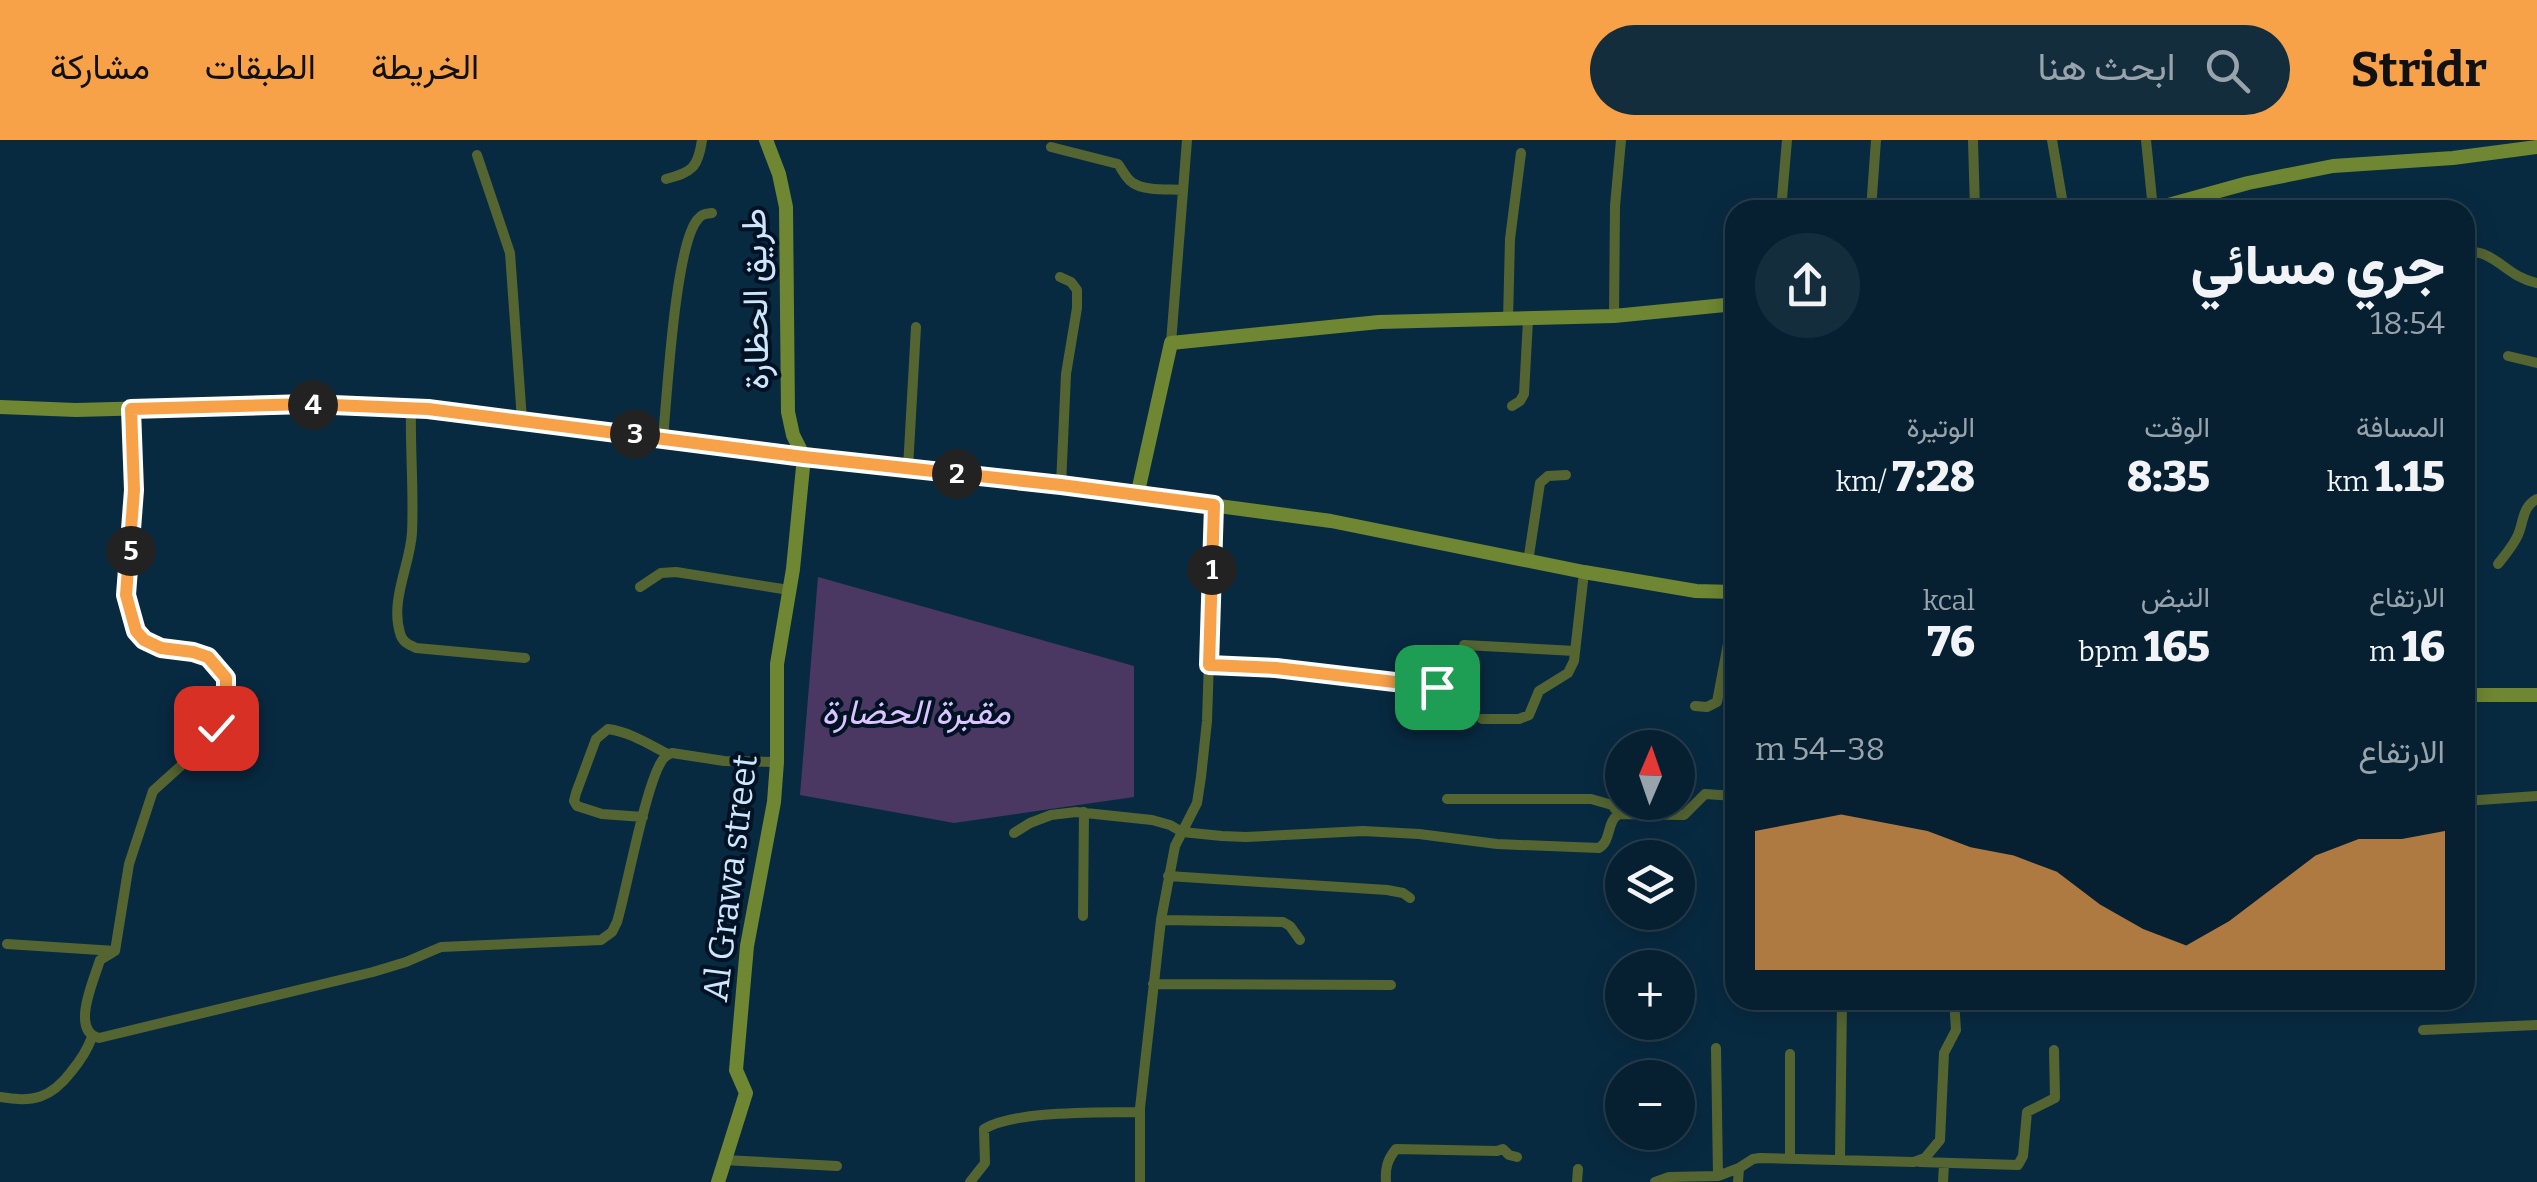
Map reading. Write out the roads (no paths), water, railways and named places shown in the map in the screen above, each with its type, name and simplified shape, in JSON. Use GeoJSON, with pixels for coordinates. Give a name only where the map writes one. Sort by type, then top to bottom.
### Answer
{"type":"FeatureCollection","features":[{"type":"Feature","properties":{"kind":"street"},"geometry":{"type":"LineString","coordinates":[[666,180],[694,167],[702,140]]}},
{"type":"Feature","properties":{"kind":"street","name":"طريق الحظارة"},"geometry":{"type":"LineString","coordinates":[[766,140],[786,207],[788,412],[804,457]]}},
{"type":"Feature","properties":{"kind":"street"},"geometry":{"type":"LineString","coordinates":[[1137,496],[1170,343],[1187,140]]}},
{"type":"Feature","properties":{"kind":"street"},"geometry":{"type":"LineString","coordinates":[[1614,316],[1614,206],[1622,140]]}},
{"type":"Feature","properties":{"kind":"street"},"geometry":{"type":"LineString","coordinates":[[1782,200],[1787,140]]}},
{"type":"Feature","properties":{"kind":"street"},"geometry":{"type":"LineString","coordinates":[[1872,200],[1876,140]]}},
{"type":"Feature","properties":{"kind":"street"},"geometry":{"type":"LineString","coordinates":[[1973,140],[1974,200]]}},
{"type":"Feature","properties":{"kind":"street"},"geometry":{"type":"LineString","coordinates":[[2052,140],[2062,200]]}},
{"type":"Feature","properties":{"kind":"street"},"geometry":{"type":"LineString","coordinates":[[2146,140],[2151,200]]}},
{"type":"Feature","properties":{"kind":"street"},"geometry":{"type":"LineString","coordinates":[[1051,147],[1118,164],[1135,186],[1182,190]]}},
{"type":"Feature","properties":{"kind":"street"},"geometry":{"type":"LineString","coordinates":[[2188,200],[2334,166],[2454,158],[2537,147]]}},
{"type":"Feature","properties":{"kind":"street"},"geometry":{"type":"LineString","coordinates":[[1508,320],[1510,239],[1520,153]]}},
{"type":"Feature","properties":{"kind":"street"},"geometry":{"type":"LineString","coordinates":[[477,156],[510,254],[522,420]]}},
{"type":"Feature","properties":{"kind":"street"},"geometry":{"type":"LineString","coordinates":[[663,438],[680,275],[696,220],[712,213]]}},
{"type":"Feature","properties":{"kind":"street"},"geometry":{"type":"LineString","coordinates":[[2475,253],[2537,283]]}},
{"type":"Feature","properties":{"kind":"street"},"geometry":{"type":"LineString","coordinates":[[1060,277],[1071,282],[1076,290],[1077,308],[1066,374],[1061,485]]}},
{"type":"Feature","properties":{"kind":"street"},"geometry":{"type":"LineString","coordinates":[[1170,343],[1379,322],[1614,316],[1725,305]]}},
{"type":"Feature","properties":{"kind":"street"},"geometry":{"type":"LineString","coordinates":[[1512,406],[1524,394],[1528,320]]}},
{"type":"Feature","properties":{"kind":"street"},"geometry":{"type":"LineString","coordinates":[[908,468],[916,327]]}},
{"type":"Feature","properties":{"kind":"street"},"geometry":{"type":"LineString","coordinates":[[2508,356],[2537,363]]}},
{"type":"Feature","properties":{"kind":"street"},"geometry":{"type":"LineString","coordinates":[[0,407],[131,409],[309,404],[411,408],[1331,521],[1528,562],[1725,591]]}},
{"type":"Feature","properties":{"kind":"street"},"geometry":{"type":"LineString","coordinates":[[411,408],[412,536],[399,607],[398,630],[402,639],[416,648],[525,658]]}},
{"type":"Feature","properties":{"kind":"street"},"geometry":{"type":"LineString","coordinates":[[131,409],[134,490],[126,595],[130,616],[144,640],[161,648],[208,657],[226,678],[226,698],[216,728],[204,746],[153,790],[129,864],[115,951],[100,960],[89,994],[84,1020],[92,1037],[373,972],[442,947],[600,940],[612,932],[617,922],[655,774],[668,754]]}},
{"type":"Feature","properties":{"kind":"street","name":"Al Grawa street"},"geometry":{"type":"LineString","coordinates":[[718,1182],[746,1094],[736,1070],[747,946],[772,818],[777,762],[777,664],[804,457]]}},
{"type":"Feature","properties":{"kind":"street"},"geometry":{"type":"LineString","coordinates":[[1528,562],[1540,483],[1548,476],[1566,474]]}},
{"type":"Feature","properties":{"kind":"street"},"geometry":{"type":"LineString","coordinates":[[2498,564],[2518,535],[2526,508],[2537,500]]}},
{"type":"Feature","properties":{"kind":"street"},"geometry":{"type":"LineString","coordinates":[[1140,1182],[1140,1112],[1160,920],[1175,846],[1199,792],[1207,721],[1214,505]]}},
{"type":"Feature","properties":{"kind":"street"},"geometry":{"type":"LineString","coordinates":[[640,587],[661,574],[676,572],[789,590]]}},
{"type":"Feature","properties":{"kind":"street"},"geometry":{"type":"LineString","coordinates":[[1482,719],[1529,716],[1542,688],[1568,673],[1575,651],[1584,572]]}},
{"type":"Feature","properties":{"kind":"street"},"geometry":{"type":"LineString","coordinates":[[1464,646],[1575,651]]}},
{"type":"Feature","properties":{"kind":"street"},"geometry":{"type":"LineString","coordinates":[[1695,706],[1707,707],[1716,702],[1725,657]]}},
{"type":"Feature","properties":{"kind":"street"},"geometry":{"type":"LineString","coordinates":[[1209,665],[1276,668],[1437,687]]}},
{"type":"Feature","properties":{"kind":"street"},"geometry":{"type":"LineString","coordinates":[[2475,694],[2537,696]]}},
{"type":"Feature","properties":{"kind":"street"},"geometry":{"type":"LineString","coordinates":[[643,817],[602,814],[577,806],[574,801],[596,740],[608,729],[634,736],[668,754],[777,762]]}},
{"type":"Feature","properties":{"kind":"street"},"geometry":{"type":"LineString","coordinates":[[1695,803],[1705,794],[1725,795]]}},
{"type":"Feature","properties":{"kind":"street"},"geometry":{"type":"LineString","coordinates":[[2475,800],[2537,796]]}},
{"type":"Feature","properties":{"kind":"street"},"geometry":{"type":"LineString","coordinates":[[1447,799],[1605,803]]}},
{"type":"Feature","properties":{"kind":"street"},"geometry":{"type":"LineString","coordinates":[[1083,916],[1084,812]]}},
{"type":"Feature","properties":{"kind":"street"},"geometry":{"type":"LineString","coordinates":[[1014,833],[1051,816],[1084,812],[1162,822],[1182,832],[1246,837],[1362,831],[1497,844],[1599,848],[1605,844],[1612,820]]}},
{"type":"Feature","properties":{"kind":"street"},"geometry":{"type":"LineString","coordinates":[[1168,876],[1387,890],[1410,898]]}},
{"type":"Feature","properties":{"kind":"street"},"geometry":{"type":"LineString","coordinates":[[1160,920],[1282,922],[1300,940]]}},
{"type":"Feature","properties":{"kind":"street"},"geometry":{"type":"LineString","coordinates":[[7,944],[115,951]]}},
{"type":"Feature","properties":{"kind":"street"},"geometry":{"type":"LineString","coordinates":[[1153,984],[1391,985]]}},
{"type":"Feature","properties":{"kind":"street"},"geometry":{"type":"LineString","coordinates":[[1840,1158],[1842,1010]]}},
{"type":"Feature","properties":{"kind":"street"},"geometry":{"type":"LineString","coordinates":[[1914,1162],[1924,1158],[1940,1140],[1944,1054],[1956,1030],[1955,1010]]}},
{"type":"Feature","properties":{"kind":"street"},"geometry":{"type":"LineString","coordinates":[[2423,1030],[2537,1024]]}},
{"type":"Feature","properties":{"kind":"street"},"geometry":{"type":"LineString","coordinates":[[0,1097],[28,1100],[55,1090],[81,1062],[92,1037]]}},
{"type":"Feature","properties":{"kind":"street"},"geometry":{"type":"LineString","coordinates":[[1716,1048],[1718,1176]]}},
{"type":"Feature","properties":{"kind":"street"},"geometry":{"type":"LineString","coordinates":[[1655,1182],[1669,1177],[1718,1176],[1753,1159],[1840,1158],[2018,1166],[2027,1112],[2055,1098],[2054,1050]]}},
{"type":"Feature","properties":{"kind":"street"},"geometry":{"type":"LineString","coordinates":[[1790,1054],[1790,1158]]}},
{"type":"Feature","properties":{"kind":"street"},"geometry":{"type":"LineString","coordinates":[[970,1182],[984,1162],[984,1129],[992,1124],[1044,1115],[1140,1112]]}},
{"type":"Feature","properties":{"kind":"street"},"geometry":{"type":"LineString","coordinates":[[1386,1182],[1385,1169],[1396,1150],[1503,1149],[1517,1157]]}},
{"type":"Feature","properties":{"kind":"street"},"geometry":{"type":"LineString","coordinates":[[724,1160],[837,1166]]}},
{"type":"Feature","properties":{"kind":"street"},"geometry":{"type":"LineString","coordinates":[[1943,1182],[1944,1164]]}},
{"type":"Feature","properties":{"kind":"street"},"geometry":{"type":"LineString","coordinates":[[1738,1182],[1739,1168]]}},
{"type":"Feature","properties":{"kind":"park label","name":"مقبرة الحضارة"},"geometry":{"type":"Point","coordinates":[916,712]}}]}
